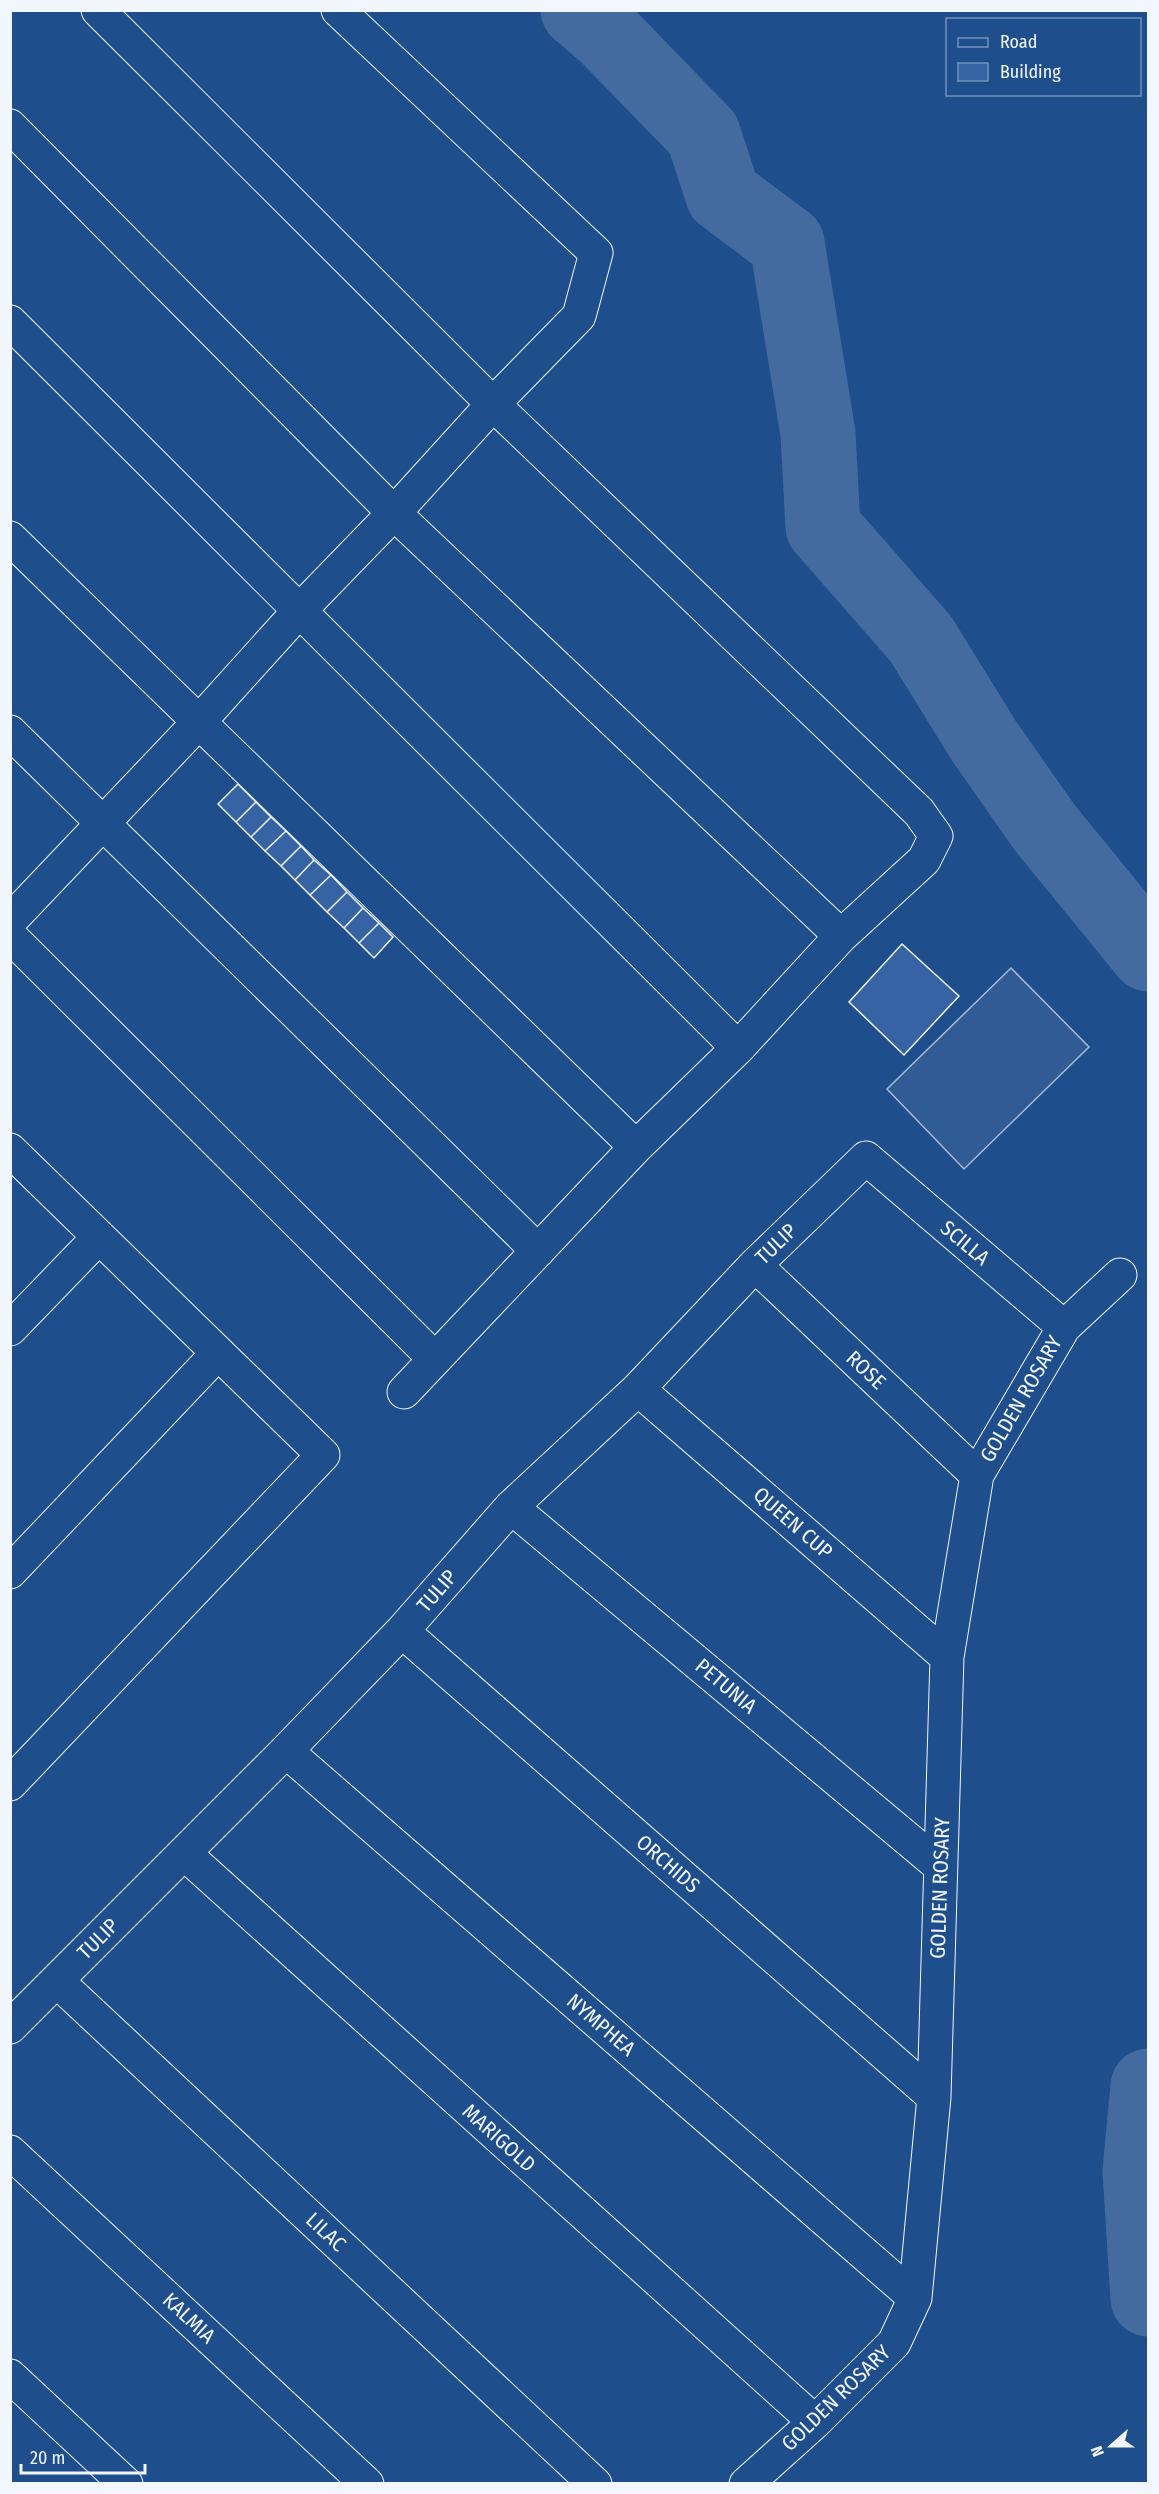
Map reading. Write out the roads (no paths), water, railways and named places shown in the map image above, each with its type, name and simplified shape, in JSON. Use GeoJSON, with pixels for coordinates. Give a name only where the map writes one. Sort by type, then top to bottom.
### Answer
{"type":"FeatureCollection","features":[{"type":"Feature","properties":{"kind":"street"},"geometry":{"type":"LineString","coordinates":[[98,10],[493,404],[919,812],[936,836],[924,860],[841,936],[738,1048],[636,1147],[404,1392]]}},
{"type":"Feature","properties":{"kind":"street"},"geometry":{"type":"LineString","coordinates":[[10,921],[198,723],[300,610],[394,513],[493,404],[579,316],[596,253],[338,10]]}},
{"type":"Feature","properties":{"kind":"street"},"geometry":{"type":"LineString","coordinates":[[10,126],[394,513],[841,936]]}},
{"type":"Feature","properties":{"kind":"street"},"geometry":{"type":"LineString","coordinates":[[10,322],[738,1048]]}},
{"type":"Feature","properties":{"kind":"street"},"geometry":{"type":"LineString","coordinates":[[10,538],[636,1147]]}},
{"type":"Feature","properties":{"kind":"street"},"geometry":{"type":"LineString","coordinates":[[10,732],[538,1251]]}},
{"type":"Feature","properties":{"kind":"street"},"geometry":{"type":"LineString","coordinates":[[10,936],[435,1358]]}},
{"type":"Feature","properties":{"kind":"street"},"geometry":{"type":"LineString","coordinates":[[10,1150],[323,1455],[10,1784]]}},
{"type":"Feature","properties":{"kind":"street","name":"TULIP"},"geometry":{"type":"LineString","coordinates":[[10,2027],[286,1751],[402,1631],[511,1507],[638,1389],[755,1265],[866,1158]]}},
{"type":"Feature","properties":{"kind":"street","name":"SCILLA"},"geometry":{"type":"LineString","coordinates":[[866,1158],[1064,1327]]}},
{"type":"Feature","properties":{"kind":"street"},"geometry":{"type":"LineString","coordinates":[[10,1329],[99,1237]]}},
{"type":"Feature","properties":{"kind":"street","name":"ROSE"},"geometry":{"type":"LineString","coordinates":[[755,1265],[977,1475]]}},
{"type":"Feature","properties":{"kind":"street","name":"GOLDEN ROSARY"},"geometry":{"type":"LineString","coordinates":[[746,2484],[815,2422],[894,2343],[915,2298],[934,2097],[947,1657],[977,1475],[1064,1327],[1120,1275]]}},
{"type":"Feature","properties":{"kind":"street"},"geometry":{"type":"LineString","coordinates":[[10,1572],[218,1353]]}},
{"type":"Feature","properties":{"kind":"street","name":"QUEEN CUP"},"geometry":{"type":"LineString","coordinates":[[638,1389],[947,1657]]}},
{"type":"Feature","properties":{"kind":"street","name":"PETUNIA"},"geometry":{"type":"LineString","coordinates":[[511,1507],[940,1866]]}},
{"type":"Feature","properties":{"kind":"street","name":"ORCHIDS"},"geometry":{"type":"LineString","coordinates":[[402,1631],[934,2097]]}},
{"type":"Feature","properties":{"kind":"street","name":"NYMPHEA"},"geometry":{"type":"LineString","coordinates":[[286,1751],[915,2298]]}},
{"type":"Feature","properties":{"kind":"street","name":"MARIGOLD"},"geometry":{"type":"LineString","coordinates":[[184,1853],[815,2422]]}},
{"type":"Feature","properties":{"kind":"street","name":"LILAC"},"geometry":{"type":"LineString","coordinates":[[57,1981],[595,2484]]}},
{"type":"Feature","properties":{"kind":"street","name":"KALMIA"},"geometry":{"type":"LineString","coordinates":[[10,2152],[366,2484]]}},
{"type":"Feature","properties":{"kind":"street"},"geometry":{"type":"LineString","coordinates":[[10,2376],[126,2484]]}},
{"type":"Feature","properties":{"kind":"waterway"},"geometry":{"type":"LineString","coordinates":[[578,10],[606,34],[703,134],[723,195],[787,243],[818,434],[823,527],[921,639],[984,741],[1045,828],[1148,954]]}},
{"type":"Feature","properties":{"kind":"waterway"},"geometry":{"type":"LineString","coordinates":[[1148,2086],[1140,2171],[1148,2299]]}}]}
